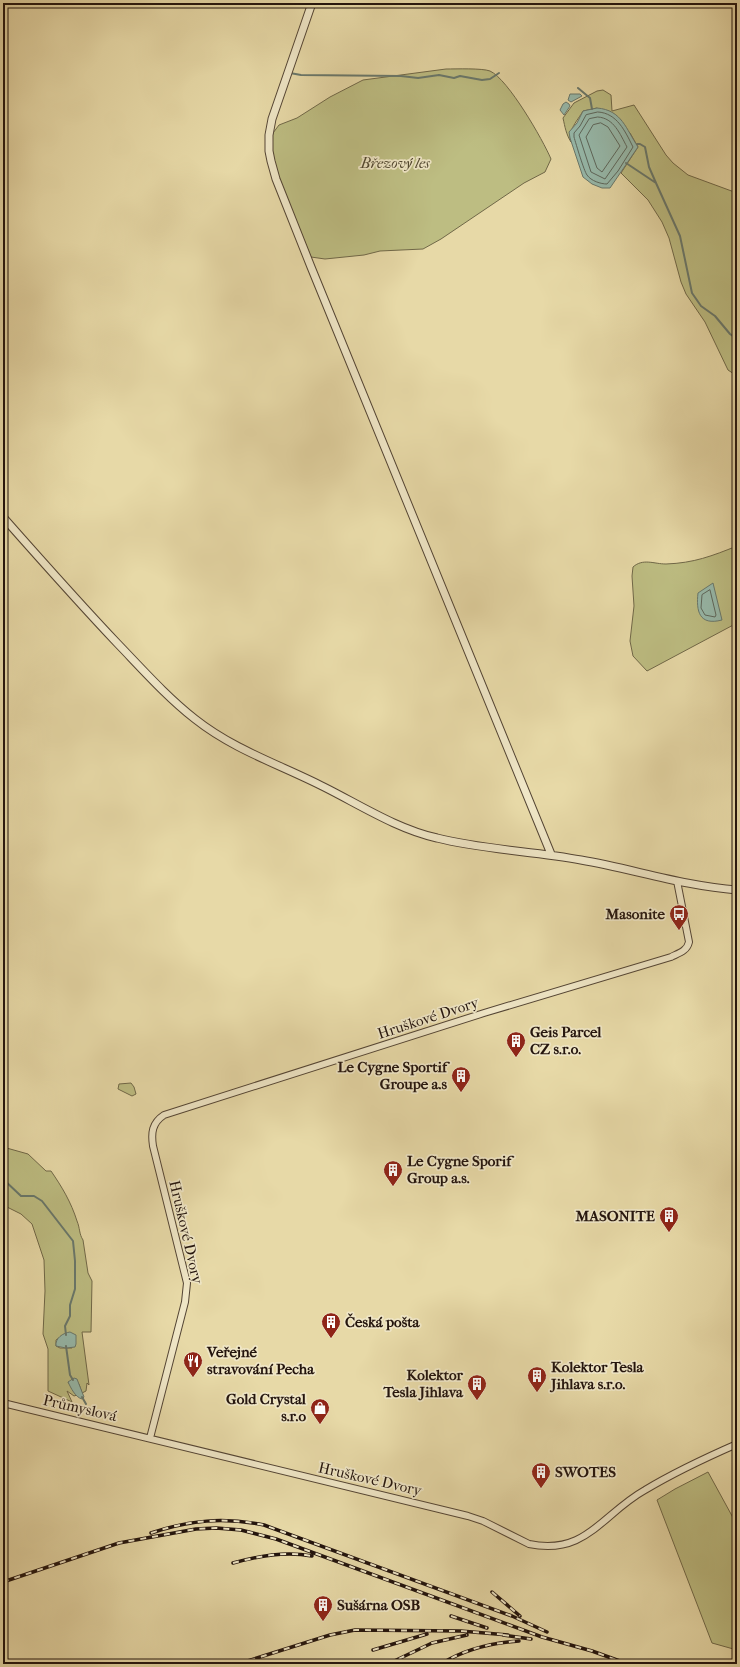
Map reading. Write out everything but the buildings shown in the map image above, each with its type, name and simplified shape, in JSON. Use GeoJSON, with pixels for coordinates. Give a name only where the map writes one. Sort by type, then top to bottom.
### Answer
{"type":"FeatureCollection","features":[{"type":"Feature","properties":{"kind":"street"},"geometry":{"type":"LineString","coordinates":[[312,3],[272,119],[269,135],[269,151],[276,179],[550,854]]}},
{"type":"Feature","properties":{"kind":"street"},"geometry":{"type":"LineString","coordinates":[[3,517],[85,610],[148,676],[196,720],[250,754],[312,781],[413,831],[437,838],[465,844],[550,854],[677,881],[720,889],[737,890]]}},
{"type":"Feature","properties":{"kind":"street","name":"Hruškové Dvory"},"geometry":{"type":"LineString","coordinates":[[677,881],[689,942],[687,948],[682,952],[164,1116],[155,1122],[152,1134],[153,1146],[187,1283],[185,1302],[150,1438],[468,1516],[483,1521],[529,1544],[551,1546],[570,1543],[583,1538],[643,1490],[674,1473],[737,1444]]}},
{"type":"Feature","properties":{"kind":"street","name":"Průmyslová"},"geometry":{"type":"LineString","coordinates":[[3,1403],[150,1438]]}},
{"type":"Feature","properties":{"kind":"green space","name":"Březový les"},"geometry":{"type":"Polygon","coordinates":[[[446,69],[490,71],[506,85],[533,125],[547,150],[551,159],[545,172],[524,183],[441,239],[423,249],[380,251],[364,255],[325,259],[311,257],[276,171],[271,142],[273,133],[279,125],[297,118],[330,97],[363,80],[446,69]]]}},
{"type":"Feature","properties":{"kind":"green space"},"geometry":{"type":"Polygon","coordinates":[[[603,90],[611,95],[612,111],[634,105],[666,155],[673,163],[688,175],[737,193],[737,376],[728,370],[705,322],[686,294],[681,282],[669,238],[662,222],[648,200],[621,173],[638,147],[630,133],[597,108],[583,111],[570,134],[571,142],[568,136],[563,118],[574,103],[597,91],[603,90]]]}},
{"type":"Feature","properties":{"kind":"green space"},"geometry":{"type":"Polygon","coordinates":[[[737,546],[737,623],[647,671],[633,656],[630,641],[634,606],[632,576],[633,567],[637,564],[645,562],[666,564],[694,561],[737,546]]]}},
{"type":"Feature","properties":{"kind":"green space"},"geometry":{"type":"Polygon","coordinates":[[[131,1083],[136,1094],[132,1096],[118,1089],[119,1084],[131,1083]]]}},
{"type":"Feature","properties":{"kind":"green space"},"geometry":{"type":"Polygon","coordinates":[[[3,1147],[28,1154],[46,1171],[51,1171],[66,1195],[78,1224],[83,1240],[88,1273],[92,1281],[91,1332],[82,1332],[89,1385],[87,1383],[86,1391],[82,1393],[79,1384],[68,1382],[77,1395],[74,1396],[67,1391],[72,1402],[48,1391],[48,1349],[43,1334],[45,1291],[44,1260],[32,1224],[21,1214],[3,1205],[3,1147]],[[66,1333],[56,1340],[56,1346],[60,1348],[72,1348],[66,1333]]]}},
{"type":"Feature","properties":{"kind":"green space"},"geometry":{"type":"Polygon","coordinates":[[[708,1472],[737,1525],[737,1650],[712,1643],[657,1500],[708,1472]]]}},
{"type":"Feature","properties":{"kind":"water"},"geometry":{"type":"Polygon","coordinates":[[[570,94],[580,94],[582,96],[571,102],[568,100],[570,94]]]}},
{"type":"Feature","properties":{"kind":"water"},"geometry":{"type":"Polygon","coordinates":[[[566,102],[570,106],[564,115],[560,110],[566,102]]]}},
{"type":"Feature","properties":{"kind":"water"},"geometry":{"type":"Polygon","coordinates":[[[597,108],[612,112],[618,116],[638,147],[610,188],[602,188],[592,184],[583,177],[569,132],[577,123],[583,111],[597,108]]]}},
{"type":"Feature","properties":{"kind":"water"},"geometry":{"type":"Polygon","coordinates":[[[713,583],[722,620],[708,621],[701,616],[699,611],[698,593],[713,583]]]}},
{"type":"Feature","properties":{"kind":"water"},"geometry":{"type":"Polygon","coordinates":[[[70,1332],[76,1335],[75,1347],[66,1348],[56,1346],[60,1336],[70,1332]]]}},
{"type":"Feature","properties":{"kind":"water"},"geometry":{"type":"Polygon","coordinates":[[[74,1378],[77,1379],[84,1397],[82,1399],[75,1394],[68,1382],[74,1378]]]}},
{"type":"Feature","properties":{"kind":"waterway"},"geometry":{"type":"LineString","coordinates":[[290,73],[301,75],[401,76],[418,78],[439,75],[454,78],[460,76],[482,80],[490,79],[499,73]]}},
{"type":"Feature","properties":{"kind":"waterway"},"geometry":{"type":"LineString","coordinates":[[578,88],[590,98],[592,109]]}},
{"type":"Feature","properties":{"kind":"waterway"},"geometry":{"type":"LineString","coordinates":[[637,144],[645,147],[649,167],[656,183]]}},
{"type":"Feature","properties":{"kind":"waterway"},"geometry":{"type":"LineString","coordinates":[[626,163],[656,183],[680,236],[692,293],[701,306],[715,316],[730,334],[737,339]]}},
{"type":"Feature","properties":{"kind":"waterway"},"geometry":{"type":"LineString","coordinates":[[3,1179],[21,1196],[34,1196],[42,1201],[73,1241],[75,1289],[70,1305],[70,1316],[65,1326],[66,1335]]}},
{"type":"Feature","properties":{"kind":"waterway"},"geometry":{"type":"LineString","coordinates":[[66,1346],[70,1375],[73,1380]]}},
{"type":"Feature","properties":{"kind":"waterway"},"geometry":{"type":"LineString","coordinates":[[82,1397],[86,1404]]}},
{"type":"Feature","properties":{"kind":"railway"},"geometry":{"type":"LineString","coordinates":[[151,1533],[179,1525],[207,1521],[235,1521],[264,1525],[512,1616],[547,1632]]}},
{"type":"Feature","properties":{"kind":"railway"},"geometry":{"type":"LineString","coordinates":[[3,1582],[119,1543],[196,1529],[216,1528],[241,1530],[276,1539],[542,1637],[592,1651],[628,1664]]}},
{"type":"Feature","properties":{"kind":"railway"},"geometry":{"type":"LineString","coordinates":[[233,1563],[253,1558],[282,1554],[312,1556]]}},
{"type":"Feature","properties":{"kind":"railway"},"geometry":{"type":"LineString","coordinates":[[492,1592],[520,1616]]}},
{"type":"Feature","properties":{"kind":"railway"},"geometry":{"type":"LineString","coordinates":[[451,1616],[487,1628]]}},
{"type":"Feature","properties":{"kind":"railway"},"geometry":{"type":"LineString","coordinates":[[238,1664],[330,1635],[355,1630],[461,1631],[508,1635]]}},
{"type":"Feature","properties":{"kind":"railway"},"geometry":{"type":"LineString","coordinates":[[373,1650],[427,1634]]}},
{"type":"Feature","properties":{"kind":"railway"},"geometry":{"type":"LineString","coordinates":[[388,1664],[432,1643],[467,1635]]}},
{"type":"Feature","properties":{"kind":"railway"},"geometry":{"type":"LineString","coordinates":[[503,1635],[531,1639]]}},
{"type":"Feature","properties":{"kind":"railway"},"geometry":{"type":"LineString","coordinates":[[441,1664],[459,1654],[478,1648],[498,1643],[519,1641]]}},
{"type":"Feature","properties":{"kind":"place","name":"Masonite"},"geometry":{"type":"Point","coordinates":[679,931]}},
{"type":"Feature","properties":{"kind":"place","name":"Geis Parcel CZ s.r.o."},"geometry":{"type":"Point","coordinates":[516,1058]}},
{"type":"Feature","properties":{"kind":"place","name":"Le Cygne Sportif Groupe a.s"},"geometry":{"type":"Point","coordinates":[461,1093]}},
{"type":"Feature","properties":{"kind":"place","name":"Le Cygne Sporif Group a.s."},"geometry":{"type":"Point","coordinates":[393,1187]}},
{"type":"Feature","properties":{"kind":"place","name":"MASONITE"},"geometry":{"type":"Point","coordinates":[669,1233]}},
{"type":"Feature","properties":{"kind":"place","name":"Česká pošta"},"geometry":{"type":"Point","coordinates":[331,1339]}},
{"type":"Feature","properties":{"kind":"place","name":"Veřejné stravování Pecha"},"geometry":{"type":"Point","coordinates":[193,1378]}},
{"type":"Feature","properties":{"kind":"place","name":"Kolektor Tesla Jihlava s.r.o."},"geometry":{"type":"Point","coordinates":[537,1393]}},
{"type":"Feature","properties":{"kind":"place","name":"Kolektor Tesla Jihlava"},"geometry":{"type":"Point","coordinates":[477,1401]}},
{"type":"Feature","properties":{"kind":"place","name":"Gold Crystal s.r.o"},"geometry":{"type":"Point","coordinates":[320,1425]}},
{"type":"Feature","properties":{"kind":"place","name":"SWOTES"},"geometry":{"type":"Point","coordinates":[541,1489]}},
{"type":"Feature","properties":{"kind":"place","name":"Sušárna OSB"},"geometry":{"type":"Point","coordinates":[323,1622]}}]}
